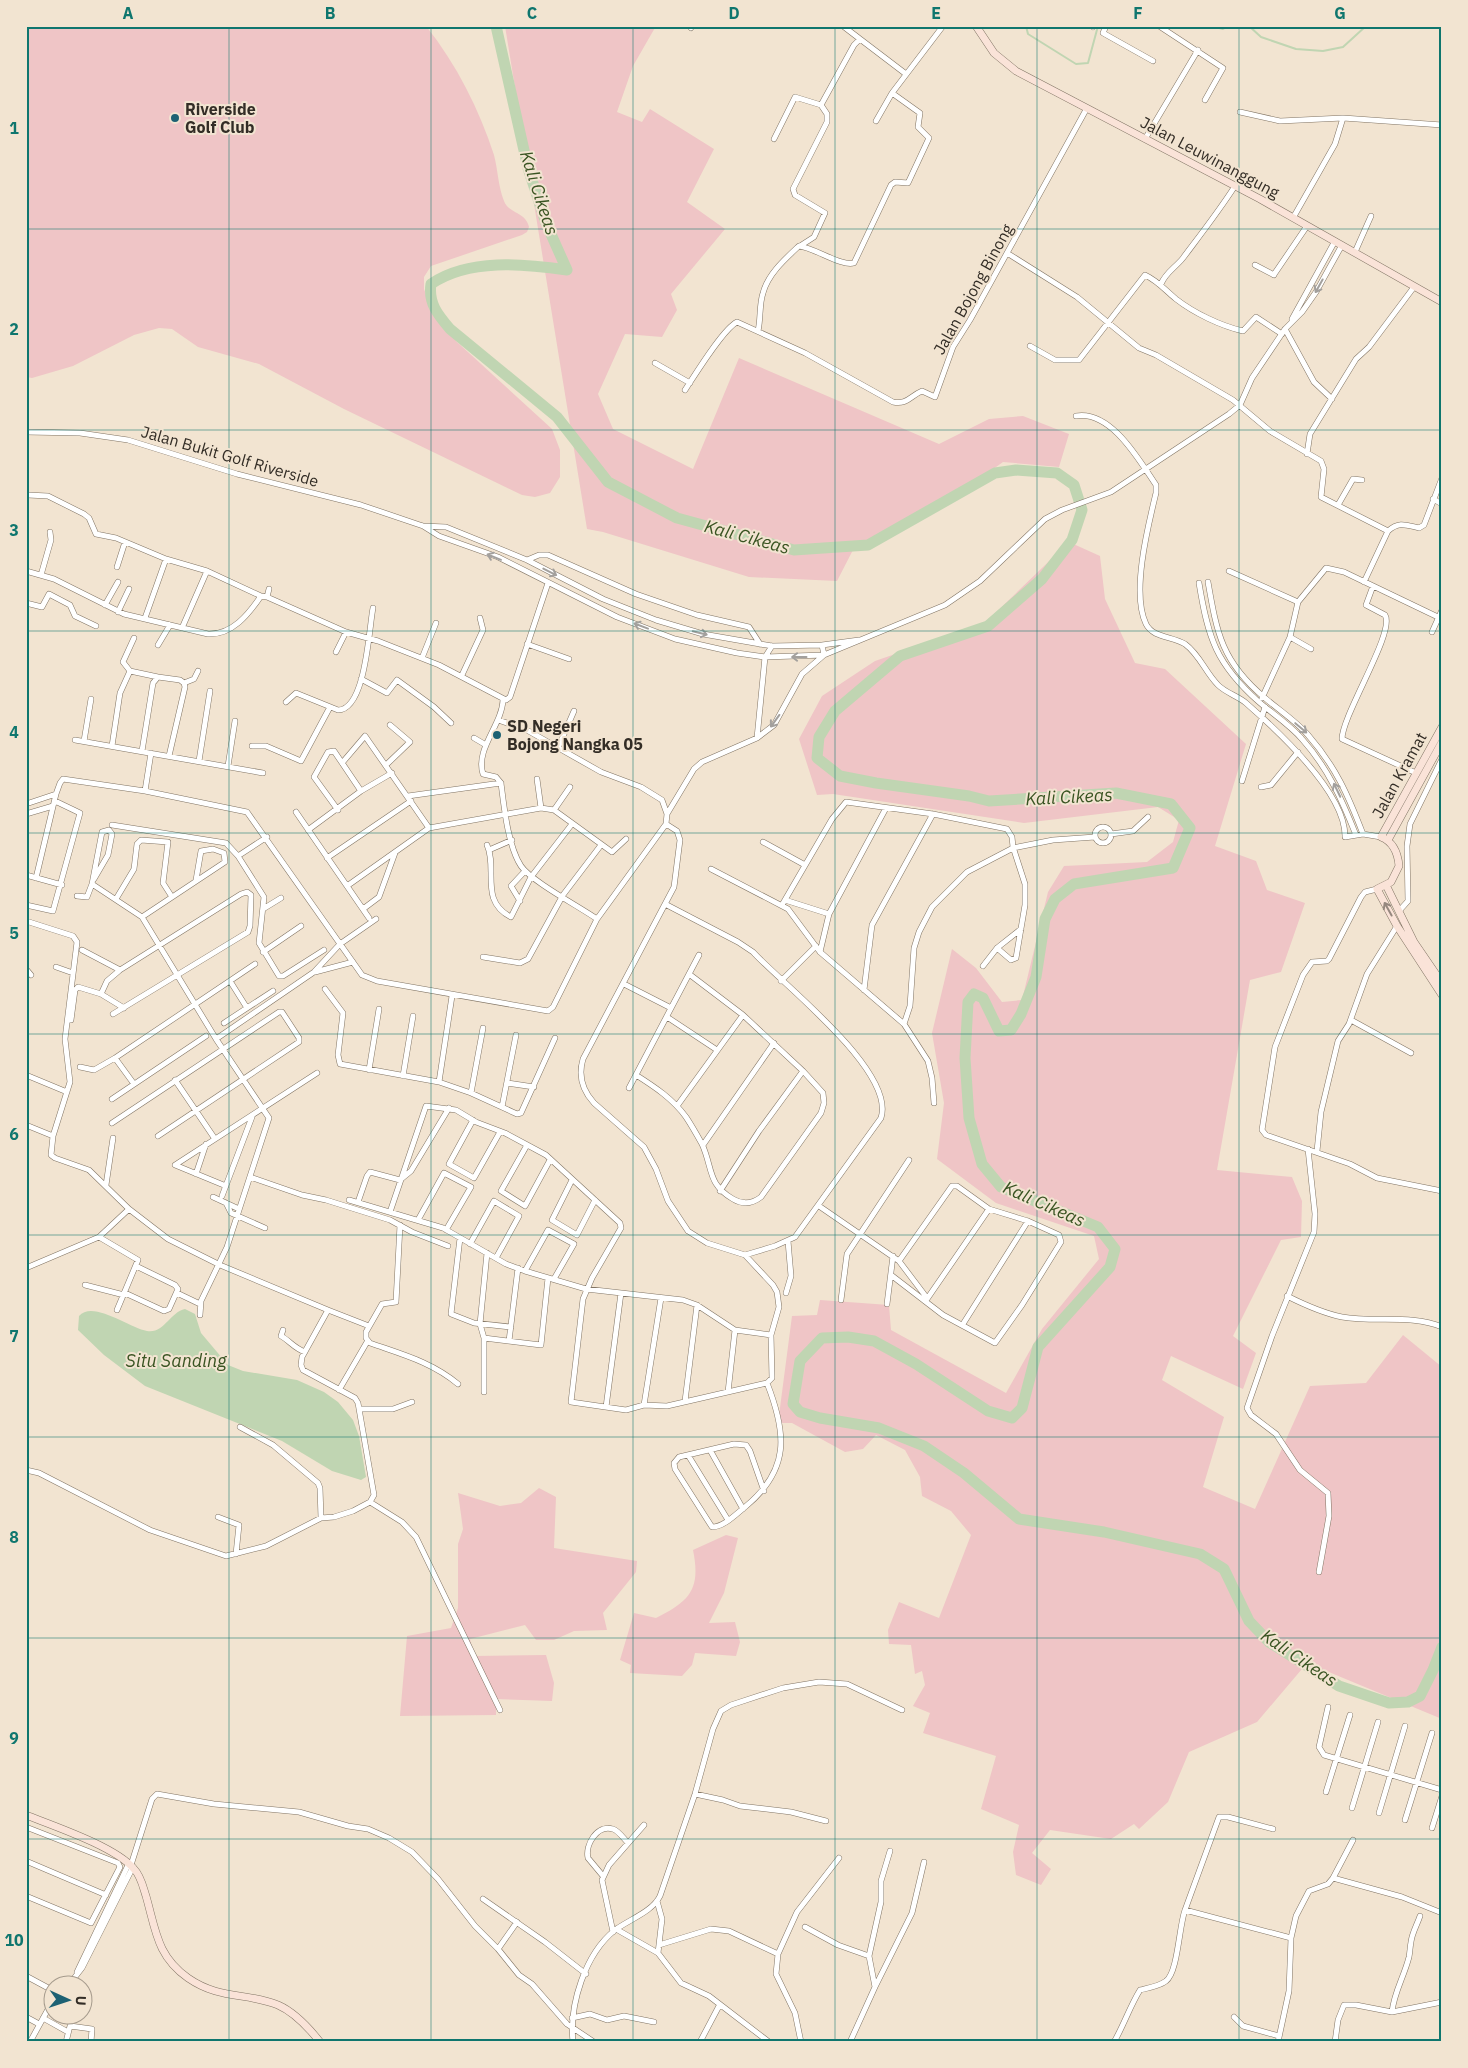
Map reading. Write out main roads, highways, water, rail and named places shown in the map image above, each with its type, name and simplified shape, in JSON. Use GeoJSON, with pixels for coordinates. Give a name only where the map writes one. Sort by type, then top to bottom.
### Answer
{"type":"FeatureCollection","features":[{"type":"Feature","properties":{"kind":"main road","name":"Jalan Leuwinanggung"},"geometry":{"type":"LineString","coordinates":[[976,26],[994,54],[1006,66],[1235,186],[1442,302]]}},
{"type":"Feature","properties":{"kind":"main road","name":"Jalan Kramat"},"geometry":{"type":"LineString","coordinates":[[1385,839],[1416,773],[1442,727]]}},
{"type":"Feature","properties":{"kind":"main road","name":"Jalan Kramat"},"geometry":{"type":"LineString","coordinates":[[1385,839],[1442,742]]}},
{"type":"Feature","properties":{"kind":"main road"},"geometry":{"type":"LineString","coordinates":[[1385,839],[1397,854],[1399,866],[1395,878],[1386,885],[1376,889],[1397,926],[1442,995]]}},
{"type":"Feature","properties":{"kind":"main road"},"geometry":{"type":"LineString","coordinates":[[1386,885],[1414,942],[1442,983]]}},
{"type":"Feature","properties":{"kind":"main road"},"geometry":{"type":"LineString","coordinates":[[26,1815],[82,1838],[131,1865],[143,1887],[160,1944],[173,1967],[202,1988],[220,1994],[279,2005],[301,2022],[320,2042]]}},
{"type":"Feature","properties":{"kind":"water","name":"Situ Sanding"},"geometry":{"type":"Polygon","coordinates":[[[185,1309],[195,1314],[201,1333],[228,1365],[243,1371],[297,1380],[324,1392],[338,1402],[353,1420],[359,1436],[366,1477],[361,1480],[332,1471],[282,1441],[145,1386],[104,1355],[78,1330],[79,1316],[85,1312],[102,1313],[139,1329],[153,1331],[163,1326],[175,1314],[185,1309]]]}},
{"type":"Feature","properties":{"kind":"waterway","name":"Kali Cikeas"},"geometry":{"type":"LineString","coordinates":[[496,26],[528,168],[546,223],[567,270],[515,265],[497,265],[462,270],[431,284],[431,297],[438,314],[450,329],[557,417],[608,482],[677,518],[794,550],[868,545],[995,473],[1016,470],[1057,473],[1074,485],[1082,510],[1072,540],[1042,579],[988,626],[900,656],[835,711],[819,737],[817,758],[840,776],[969,796],[989,801],[1116,793],[1171,804],[1190,828],[1173,868],[1074,884],[1055,899],[1045,919],[1036,977],[1021,1014],[1011,1030],[999,1031],[983,998],[974,994],[968,1002],[965,1058],[969,1118],[982,1164],[1001,1187],[1098,1227],[1115,1249],[1110,1267],[1038,1347],[1022,1408],[1012,1418],[988,1411],[916,1364],[874,1341],[848,1337],[822,1338],[800,1361],[793,1404],[800,1412],[820,1418],[879,1428],[924,1446],[964,1473],[1019,1519],[1104,1532],[1200,1554],[1224,1569],[1249,1621],[1269,1642],[1339,1686],[1389,1703],[1408,1702],[1420,1696],[1442,1647]]}},
{"type":"Feature","properties":{"kind":"waterway"},"geometry":{"type":"LineString","coordinates":[[1026,26],[1028,34],[1076,64],[1088,63],[1098,26]]}},
{"type":"Feature","properties":{"kind":"waterway"},"geometry":{"type":"LineString","coordinates":[[1212,26],[1223,29],[1228,26]]}},
{"type":"Feature","properties":{"kind":"waterway"},"geometry":{"type":"LineString","coordinates":[[1249,26],[1261,37],[1296,49],[1323,51],[1343,47],[1366,26]]}},
{"type":"Feature","properties":{"kind":"place","name":"Riverside Golf Club"},"geometry":{"type":"Point","coordinates":[175,118]}},
{"type":"Feature","properties":{"kind":"place","name":"SD Negeri Bojong Nangka 05"},"geometry":{"type":"Point","coordinates":[497,735]}}]}
